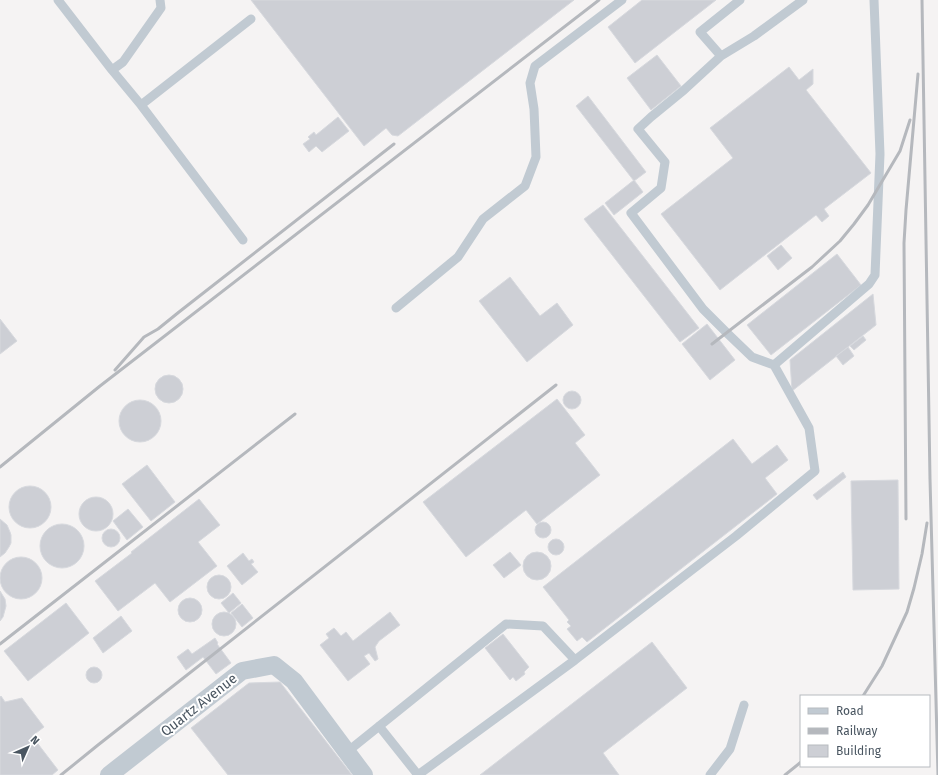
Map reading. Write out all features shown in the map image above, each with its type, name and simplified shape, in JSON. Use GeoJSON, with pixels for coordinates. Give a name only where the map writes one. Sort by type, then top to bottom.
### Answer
{"type":"FeatureCollection","features":[{"type":"Feature","properties":{"kind":"street","name":"Quartz Avenue"},"geometry":{"type":"LineString","coordinates":[[109,775],[242,671],[274,665],[294,682],[347,752]]}},
{"type":"Feature","properties":{"kind":"street"},"geometry":{"type":"LineString","coordinates":[[347,752],[364,775]]}},
{"type":"Feature","properties":{"kind":"lane"},"geometry":{"type":"LineString","coordinates":[[58,0],[243,240]]}},
{"type":"Feature","properties":{"kind":"lane"},"geometry":{"type":"LineString","coordinates":[[112,70],[123,62],[161,8],[160,0]]}},
{"type":"Feature","properties":{"kind":"lane"},"geometry":{"type":"LineString","coordinates":[[396,308],[458,257],[483,218],[525,186],[536,157],[534,109],[530,83],[535,66],[622,0]]}},
{"type":"Feature","properties":{"kind":"lane"},"geometry":{"type":"LineString","coordinates":[[721,56],[700,32],[740,0]]}},
{"type":"Feature","properties":{"kind":"lane"},"geometry":{"type":"LineString","coordinates":[[379,726],[418,775],[575,660],[736,536],[815,471],[809,428],[774,365],[752,357],[703,309],[630,213],[661,188],[665,162],[638,129],[721,56],[754,36],[803,0]]}},
{"type":"Feature","properties":{"kind":"lane"},"geometry":{"type":"LineString","coordinates":[[774,365],[869,284],[875,275],[880,154],[874,0]]}},
{"type":"Feature","properties":{"kind":"lane"},"geometry":{"type":"LineString","coordinates":[[141,106],[251,19]]}},
{"type":"Feature","properties":{"kind":"lane"},"geometry":{"type":"LineString","coordinates":[[347,752],[506,624],[543,626],[575,660]]}},
{"type":"Feature","properties":{"kind":"lane"},"geometry":{"type":"LineString","coordinates":[[710,775],[730,749],[744,705]]}},
{"type":"Feature","properties":{"kind":"building"},"geometry":{"type":"Polygon","coordinates":[[[251,0],[574,0],[398,136],[392,135],[386,128],[364,146],[251,0]]]}},
{"type":"Feature","properties":{"kind":"building"},"geometry":{"type":"Polygon","coordinates":[[[642,0],[716,0],[635,63],[608,27],[642,0]]]}},
{"type":"Feature","properties":{"kind":"building"},"geometry":{"type":"Polygon","coordinates":[[[657,55],[681,86],[651,110],[627,78],[657,55]]]}},
{"type":"Feature","properties":{"kind":"building"},"geometry":{"type":"Polygon","coordinates":[[[789,67],[799,80],[813,69],[813,84],[806,90],[871,173],[824,209],[829,216],[822,222],[816,215],[720,290],[661,214],[733,158],[710,128],[789,67]]]}},
{"type":"Feature","properties":{"kind":"building"},"geometry":{"type":"Polygon","coordinates":[[[588,96],[646,172],[634,181],[576,106],[588,96]]]}},
{"type":"Feature","properties":{"kind":"building"},"geometry":{"type":"Polygon","coordinates":[[[338,117],[349,131],[322,152],[316,146],[309,152],[303,144],[310,139],[308,137],[314,132],[316,135],[338,117]]]}},
{"type":"Feature","properties":{"kind":"building"},"geometry":{"type":"Polygon","coordinates":[[[634,180],[643,192],[614,215],[605,203],[634,180]]]}},
{"type":"Feature","properties":{"kind":"building"},"geometry":{"type":"Polygon","coordinates":[[[603,205],[699,328],[680,342],[584,219],[603,205]]]}},
{"type":"Feature","properties":{"kind":"building"},"geometry":{"type":"Polygon","coordinates":[[[781,245],[792,258],[778,270],[767,256],[781,245]]]}},
{"type":"Feature","properties":{"kind":"building"},"geometry":{"type":"Polygon","coordinates":[[[837,254],[861,285],[771,355],[747,325],[837,254]]]}},
{"type":"Feature","properties":{"kind":"building"},"geometry":{"type":"Polygon","coordinates":[[[510,277],[540,316],[557,303],[573,325],[527,362],[479,301],[510,277]]]}},
{"type":"Feature","properties":{"kind":"building"},"geometry":{"type":"Polygon","coordinates":[[[873,294],[876,325],[792,391],[790,360],[873,294]]]}},
{"type":"Feature","properties":{"kind":"building"},"geometry":{"type":"Polygon","coordinates":[[[0,319],[17,341],[0,354],[0,319]]]}},
{"type":"Feature","properties":{"kind":"building"},"geometry":{"type":"Polygon","coordinates":[[[707,324],[735,360],[710,380],[682,344],[707,324]]]}},
{"type":"Feature","properties":{"kind":"building"},"geometry":{"type":"Polygon","coordinates":[[[863,336],[866,340],[854,350],[850,346],[863,336]]]}},
{"type":"Feature","properties":{"kind":"building"},"geometry":{"type":"Polygon","coordinates":[[[848,347],[854,356],[843,365],[836,356],[848,347]]]}},
{"type":"Feature","properties":{"kind":"building"},"geometry":{"type":"Polygon","coordinates":[[[169,375],[179,379],[183,389],[179,399],[169,403],[159,399],[155,389],[159,379],[169,375]]]}},
{"type":"Feature","properties":{"kind":"building"},"geometry":{"type":"Polygon","coordinates":[[[568,391],[576,391],[581,396],[579,407],[576,409],[568,409],[563,404],[563,396],[568,391]]]}},
{"type":"Feature","properties":{"kind":"building"},"geometry":{"type":"Polygon","coordinates":[[[557,399],[585,435],[575,443],[600,475],[537,524],[526,510],[466,557],[423,502],[557,399]]]}},
{"type":"Feature","properties":{"kind":"building"},"geometry":{"type":"Polygon","coordinates":[[[136,400],[144,400],[152,403],[158,409],[161,421],[158,433],[152,439],[144,442],[136,442],[128,439],[122,433],[119,425],[119,417],[122,409],[128,403],[136,400]]]}},
{"type":"Feature","properties":{"kind":"building"},"geometry":{"type":"Polygon","coordinates":[[[733,439],[752,464],[777,445],[788,460],[765,478],[777,494],[587,642],[582,637],[577,641],[567,629],[571,626],[567,622],[569,620],[543,587],[733,439]]]}},
{"type":"Feature","properties":{"kind":"building"},"geometry":{"type":"Polygon","coordinates":[[[147,465],[175,502],[151,521],[122,484],[147,465]]]}},
{"type":"Feature","properties":{"kind":"building"},"geometry":{"type":"Polygon","coordinates":[[[843,472],[846,477],[817,500],[813,495],[843,472]]]}},
{"type":"Feature","properties":{"kind":"building"},"geometry":{"type":"Polygon","coordinates":[[[898,480],[899,589],[853,590],[851,481],[898,480]]]}},
{"type":"Feature","properties":{"kind":"building"},"geometry":{"type":"Polygon","coordinates":[[[26,486],[34,486],[45,492],[51,503],[51,511],[45,522],[34,528],[26,528],[15,522],[9,511],[9,503],[15,492],[26,486]]]}},
{"type":"Feature","properties":{"kind":"building"},"geometry":{"type":"Polygon","coordinates":[[[93,497],[99,497],[108,502],[112,508],[112,520],[108,526],[99,531],[93,531],[84,526],[79,517],[79,511],[84,502],[93,497]]]}},
{"type":"Feature","properties":{"kind":"building"},"geometry":{"type":"Polygon","coordinates":[[[199,499],[220,525],[198,542],[217,566],[170,602],[155,583],[118,611],[95,581],[199,499]]]}},
{"type":"Feature","properties":{"kind":"building"},"geometry":{"type":"Polygon","coordinates":[[[128,509],[143,527],[127,540],[113,521],[128,509]]]}},
{"type":"Feature","properties":{"kind":"building"},"geometry":{"type":"Polygon","coordinates":[[[0,519],[7,525],[11,535],[11,543],[5,553],[0,557],[0,519]]]}},
{"type":"Feature","properties":{"kind":"building"},"geometry":{"type":"Polygon","coordinates":[[[543,522],[549,524],[551,530],[549,536],[543,538],[537,536],[535,530],[537,524],[543,522]]]}},
{"type":"Feature","properties":{"kind":"building"},"geometry":{"type":"Polygon","coordinates":[[[58,524],[66,524],[78,530],[84,542],[84,550],[78,562],[66,568],[58,568],[46,562],[40,550],[40,542],[46,530],[58,524]]]}},
{"type":"Feature","properties":{"kind":"building"},"geometry":{"type":"Polygon","coordinates":[[[111,529],[117,532],[120,538],[117,544],[111,547],[105,544],[102,538],[105,532],[111,529]]]}},
{"type":"Feature","properties":{"kind":"building"},"geometry":{"type":"Polygon","coordinates":[[[556,539],[562,541],[564,547],[562,553],[556,555],[550,553],[548,547],[550,541],[556,539]]]}},
{"type":"Feature","properties":{"kind":"building"},"geometry":{"type":"Polygon","coordinates":[[[510,552],[521,565],[504,578],[493,565],[510,552]]]}},
{"type":"Feature","properties":{"kind":"building"},"geometry":{"type":"Polygon","coordinates":[[[537,552],[547,556],[551,566],[547,576],[537,580],[527,576],[523,566],[527,556],[537,552]]]}},
{"type":"Feature","properties":{"kind":"building"},"geometry":{"type":"Polygon","coordinates":[[[243,553],[249,561],[252,559],[254,562],[251,564],[258,572],[242,585],[227,566],[243,553]]]}},
{"type":"Feature","properties":{"kind":"building"},"geometry":{"type":"Polygon","coordinates":[[[17,557],[25,557],[33,560],[39,566],[42,578],[39,590],[33,596],[25,599],[17,599],[9,596],[3,590],[0,582],[0,574],[3,566],[9,560],[17,557]]]}},
{"type":"Feature","properties":{"kind":"building"},"geometry":{"type":"Polygon","coordinates":[[[219,575],[224,576],[230,582],[230,592],[224,598],[219,599],[214,598],[208,592],[207,587],[208,582],[214,576],[219,575]]]}},
{"type":"Feature","properties":{"kind":"building"},"geometry":{"type":"Polygon","coordinates":[[[0,591],[5,599],[6,606],[3,617],[0,621],[0,591]]]}},
{"type":"Feature","properties":{"kind":"building"},"geometry":{"type":"Polygon","coordinates":[[[233,593],[241,603],[229,613],[221,603],[233,593]]]}},
{"type":"Feature","properties":{"kind":"building"},"geometry":{"type":"Polygon","coordinates":[[[190,598],[199,601],[202,610],[199,619],[190,622],[181,619],[178,610],[181,601],[190,598]]]}},
{"type":"Feature","properties":{"kind":"building"},"geometry":{"type":"Polygon","coordinates":[[[66,603],[89,633],[28,681],[4,651],[66,603]]]}},
{"type":"Feature","properties":{"kind":"building"},"geometry":{"type":"Polygon","coordinates":[[[242,604],[253,618],[242,627],[231,613],[242,604]]]}},
{"type":"Feature","properties":{"kind":"building"},"geometry":{"type":"Polygon","coordinates":[[[224,612],[232,616],[236,624],[232,632],[224,636],[216,632],[212,624],[216,616],[224,612]]]}},
{"type":"Feature","properties":{"kind":"building"},"geometry":{"type":"Polygon","coordinates":[[[390,612],[400,625],[379,641],[375,647],[378,659],[375,661],[369,653],[364,656],[370,664],[348,681],[320,645],[329,638],[326,634],[334,628],[341,636],[346,632],[353,641],[390,612]]]}},
{"type":"Feature","properties":{"kind":"building"},"geometry":{"type":"Polygon","coordinates":[[[121,616],[132,631],[103,653],[93,638],[121,616]]]}},
{"type":"Feature","properties":{"kind":"building"},"geometry":{"type":"Polygon","coordinates":[[[503,634],[529,667],[524,672],[525,674],[516,681],[513,677],[510,680],[485,648],[503,634]]]}},
{"type":"Feature","properties":{"kind":"building"},"geometry":{"type":"Polygon","coordinates":[[[215,638],[218,643],[217,644],[231,663],[216,674],[203,657],[186,670],[177,657],[188,649],[192,654],[215,638]]]}},
{"type":"Feature","properties":{"kind":"building"},"geometry":{"type":"Polygon","coordinates":[[[652,642],[687,688],[603,753],[619,775],[480,775],[652,642]]]}},
{"type":"Feature","properties":{"kind":"building"},"geometry":{"type":"Polygon","coordinates":[[[94,667],[101,672],[102,675],[97,682],[94,683],[87,678],[86,675],[91,668],[94,667]]]}},
{"type":"Feature","properties":{"kind":"building"},"geometry":{"type":"Polygon","coordinates":[[[280,682],[352,775],[228,775],[191,728],[249,683],[280,682]]]}},
{"type":"Feature","properties":{"kind":"building"},"geometry":{"type":"Polygon","coordinates":[[[1,696],[5,702],[22,698],[44,727],[32,736],[58,770],[52,775],[0,775],[1,696]]]}},
{"type":"Feature","properties":{"kind":"railway"},"geometry":{"type":"LineString","coordinates":[[0,467],[100,386],[599,0]]}},
{"type":"Feature","properties":{"kind":"railway"},"geometry":{"type":"LineString","coordinates":[[922,0],[930,479],[938,775]]}},
{"type":"Feature","properties":{"kind":"railway"},"geometry":{"type":"LineString","coordinates":[[906,519],[904,243],[918,74]]}},
{"type":"Feature","properties":{"kind":"railway"},"geometry":{"type":"LineString","coordinates":[[712,344],[812,267],[840,241],[868,205],[900,151],[910,120]]}},
{"type":"Feature","properties":{"kind":"railway"},"geometry":{"type":"LineString","coordinates":[[115,370],[144,337],[158,329],[394,144]]}},
{"type":"Feature","properties":{"kind":"railway"},"geometry":{"type":"LineString","coordinates":[[61,775],[556,385]]}},
{"type":"Feature","properties":{"kind":"railway"},"geometry":{"type":"LineString","coordinates":[[0,644],[295,414]]}},
{"type":"Feature","properties":{"kind":"railway"},"geometry":{"type":"LineString","coordinates":[[864,695],[882,666],[907,612],[922,554],[927,523]]}},
{"type":"Feature","properties":{"kind":"railway"},"geometry":{"type":"LineString","coordinates":[[785,775],[800,763]]}}]}
